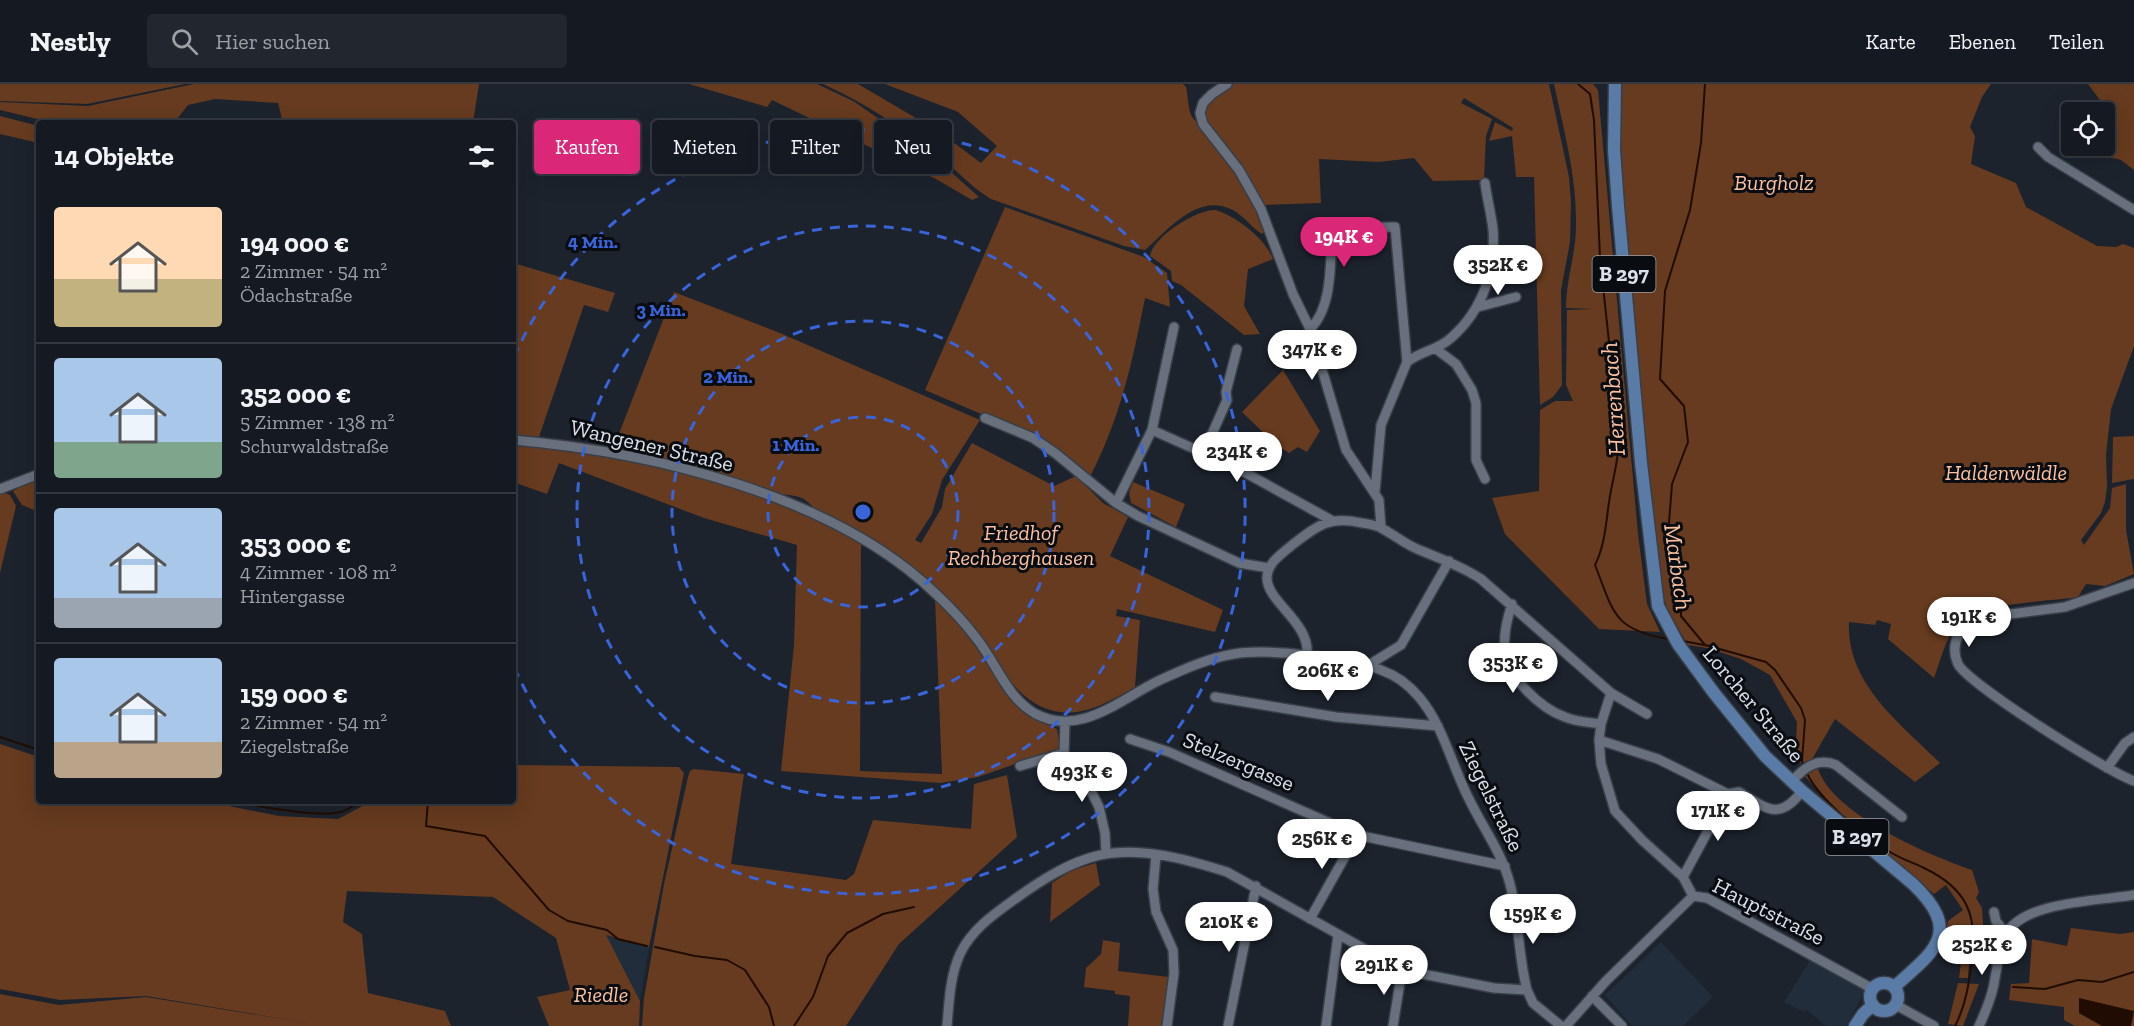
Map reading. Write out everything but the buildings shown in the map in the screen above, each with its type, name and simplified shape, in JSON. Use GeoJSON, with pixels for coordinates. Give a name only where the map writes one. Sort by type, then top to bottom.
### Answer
{"type":"FeatureCollection","features":[{"type":"Feature","properties":{"kind":"main road","name":"Lorcher Straße"},"geometry":{"type":"LineString","coordinates":[[1615,84],[1614,150],[1641,463],[1655,594],[1667,626],[1678,644],[1743,732],[1795,777],[1802,791],[1913,884],[1929,901],[1940,930],[1936,945],[1928,959],[1893,987]]}},
{"type":"Feature","properties":{"kind":"main road"},"geometry":{"type":"LineString","coordinates":[[1883,984],[1893,987],[1898,995],[1896,1005],[1884,1011],[1873,1005],[1870,997],[1873,989],[1883,984]]}},
{"type":"Feature","properties":{"kind":"main road"},"geometry":{"type":"LineString","coordinates":[[1855,1026],[1873,1005]]}},
{"type":"Feature","properties":{"kind":"street"},"geometry":{"type":"LineString","coordinates":[[1227,84],[1203,103],[1200,113],[1203,124],[1251,190],[1310,329],[1346,450],[1379,500],[1381,527]]}},
{"type":"Feature","properties":{"kind":"street"},"geometry":{"type":"LineString","coordinates":[[2038,147],[2048,157],[2134,210]]}},
{"type":"Feature","properties":{"kind":"street"},"geometry":{"type":"LineString","coordinates":[[1375,492],[1381,424],[1407,362],[1416,354],[1436,349],[1452,337],[1478,307],[1486,288],[1493,247],[1485,183]]}},
{"type":"Feature","properties":{"kind":"street"},"geometry":{"type":"LineString","coordinates":[[1310,329],[1317,323],[1327,294],[1332,233],[1344,228],[1395,227],[1407,362]]}},
{"type":"Feature","properties":{"kind":"street"},"geometry":{"type":"LineString","coordinates":[[1478,307],[1516,297]]}},
{"type":"Feature","properties":{"kind":"street"},"geometry":{"type":"LineString","coordinates":[[1116,503],[1152,430],[1174,327]]}},
{"type":"Feature","properties":{"kind":"street"},"geometry":{"type":"LineString","coordinates":[[1204,452],[1227,400],[1226,392],[1237,349]]}},
{"type":"Feature","properties":{"kind":"street"},"geometry":{"type":"LineString","coordinates":[[1436,349],[1456,364],[1472,390],[1476,403],[1476,460],[1485,479]]}},
{"type":"Feature","properties":{"kind":"street"},"geometry":{"type":"LineString","coordinates":[[985,418],[1033,438],[1116,503],[1239,563],[1269,568]]}},
{"type":"Feature","properties":{"kind":"street"},"geometry":{"type":"LineString","coordinates":[[1152,430],[1204,452],[1331,520],[1381,527],[1413,547],[1449,561],[1481,579],[1611,693],[1647,714]]}},
{"type":"Feature","properties":{"kind":"street","name":"Wangener Straße"},"geometry":{"type":"LineString","coordinates":[[516,440],[565,444],[665,465],[776,498],[831,521],[893,558],[937,595],[978,639],[1022,704],[1042,716],[1065,722],[1093,717],[1158,682],[1221,656],[1257,651],[1307,656]]}},
{"type":"Feature","properties":{"kind":"street"},"geometry":{"type":"LineString","coordinates":[[0,489],[36,475]]}},
{"type":"Feature","properties":{"kind":"street"},"geometry":{"type":"LineString","coordinates":[[1307,656],[1307,640],[1270,588],[1267,578],[1269,568],[1275,559],[1304,536],[1331,520]]}},
{"type":"Feature","properties":{"kind":"street"},"geometry":{"type":"LineString","coordinates":[[1367,666],[1401,645],[1449,561]]}},
{"type":"Feature","properties":{"kind":"street"},"geometry":{"type":"LineString","coordinates":[[2134,583],[2065,607],[1971,620],[1961,628],[1955,643],[1956,659],[1966,675],[2107,768],[2134,781]]}},
{"type":"Feature","properties":{"kind":"street"},"geometry":{"type":"LineString","coordinates":[[1512,604],[1506,623],[1505,652],[1531,697],[1551,711],[1568,718],[1601,724]]}},
{"type":"Feature","properties":{"kind":"street","name":"Ziegelstraße"},"geometry":{"type":"LineString","coordinates":[[1307,656],[1367,666],[1392,674],[1420,698],[1438,726],[1470,801],[1505,866],[1511,887],[1527,990],[1533,1003],[1560,1026]]}},
{"type":"Feature","properties":{"kind":"street","name":"Hauptstraße"},"geometry":{"type":"LineString","coordinates":[[1611,693],[1601,724],[1599,740],[1601,764],[1615,811],[1642,840],[1683,877],[1693,896],[1707,898],[1873,989]]}},
{"type":"Feature","properties":{"kind":"street"},"geometry":{"type":"LineString","coordinates":[[1215,697],[1335,717],[1438,726]]}},
{"type":"Feature","properties":{"kind":"street"},"geometry":{"type":"LineString","coordinates":[[1065,722],[1064,753],[1089,788],[1099,807],[1107,854]]}},
{"type":"Feature","properties":{"kind":"street"},"geometry":{"type":"LineString","coordinates":[[2107,768],[2125,743],[2134,737]]}},
{"type":"Feature","properties":{"kind":"street","name":"Stelzergasse"},"geometry":{"type":"LineString","coordinates":[[1130,739],[1187,760],[1357,835],[1505,866]]}},
{"type":"Feature","properties":{"kind":"street"},"geometry":{"type":"LineString","coordinates":[[1599,740],[1658,759],[1728,794],[1739,792],[1766,809],[1780,811],[1792,804],[1802,791]]}},
{"type":"Feature","properties":{"kind":"street"},"geometry":{"type":"LineString","coordinates":[[1020,766],[1064,753]]}},
{"type":"Feature","properties":{"kind":"street"},"geometry":{"type":"LineString","coordinates":[[1795,777],[1813,763],[1827,761],[1836,765],[1902,817]]}},
{"type":"Feature","properties":{"kind":"street"},"geometry":{"type":"LineString","coordinates":[[1683,877],[1728,794]]}},
{"type":"Feature","properties":{"kind":"street"},"geometry":{"type":"LineString","coordinates":[[1310,919],[1357,835]]}},
{"type":"Feature","properties":{"kind":"street"},"geometry":{"type":"LineString","coordinates":[[947,1026],[953,975],[960,953],[971,936],[992,915],[1065,868],[1107,854],[1156,855],[1196,862],[1227,872],[1256,886],[1402,970],[1494,988],[1527,990]]}},
{"type":"Feature","properties":{"kind":"street"},"geometry":{"type":"LineString","coordinates":[[1156,855],[1154,889],[1156,912],[1173,950],[1174,973],[1167,1026]]}},
{"type":"Feature","properties":{"kind":"street"},"geometry":{"type":"LineString","coordinates":[[1228,1026],[1256,886]]}},
{"type":"Feature","properties":{"kind":"street"},"geometry":{"type":"LineString","coordinates":[[1979,1026],[1995,980],[2006,934],[2015,922],[2041,909],[2134,895]]}},
{"type":"Feature","properties":{"kind":"street"},"geometry":{"type":"LineString","coordinates":[[1566,1026],[1592,996],[1693,896]]}},
{"type":"Feature","properties":{"kind":"street"},"geometry":{"type":"LineString","coordinates":[[1994,912],[1996,921],[2006,934]]}},
{"type":"Feature","properties":{"kind":"street"},"geometry":{"type":"LineString","coordinates":[[1326,1026],[1338,935]]}},
{"type":"Feature","properties":{"kind":"street"},"geometry":{"type":"LineString","coordinates":[[1393,1026],[1402,970]]}},
{"type":"Feature","properties":{"kind":"street"},"geometry":{"type":"LineString","coordinates":[[1592,996],[1622,1026]]}},
{"type":"Feature","properties":{"kind":"street"},"geometry":{"type":"LineString","coordinates":[[1896,1005],[1934,1026]]}},
{"type":"Feature","properties":{"kind":"shaded area"},"geometry":{"type":"Polygon","coordinates":[[[605,934],[616,940],[649,947],[640,1001],[605,934]]]}},
{"type":"Feature","properties":{"kind":"shaded area"},"geometry":{"type":"Polygon","coordinates":[[[1661,942],[1713,997],[1683,1026],[1632,1026],[1605,995],[1661,942]]]}},
{"type":"Feature","properties":{"kind":"shaded area"},"geometry":{"type":"Polygon","coordinates":[[[1811,959],[1863,989],[1863,995],[1846,1026],[1826,1026],[1807,1010],[1804,1012],[1784,1002],[1811,959]]]}},
{"type":"Feature","properties":{"kind":"shaded area"},"geometry":{"type":"Polygon","coordinates":[[[2079,998],[2134,1011],[2131,1026],[2102,1026],[2079,1013],[2079,998]]]}},
{"type":"Feature","properties":{"kind":"green space"},"geometry":{"type":"Polygon","coordinates":[[[0,84],[185,84],[87,104],[0,101],[0,84]]]}},
{"type":"Feature","properties":{"kind":"green space"},"geometry":{"type":"Polygon","coordinates":[[[194,84],[479,84],[473,120],[282,120],[278,103],[215,99],[188,105],[176,120],[42,120],[0,110],[0,102],[88,106],[194,84]]]}},
{"type":"Feature","properties":{"kind":"green space"},"geometry":{"type":"Polygon","coordinates":[[[689,84],[817,84],[853,101],[881,120],[874,120],[874,149],[862,143],[862,120],[814,120],[772,100],[767,107],[689,84]]]}},
{"type":"Feature","properties":{"kind":"green space"},"geometry":{"type":"Polygon","coordinates":[[[823,84],[858,84],[919,120],[887,120],[823,84]]]}},
{"type":"Feature","properties":{"kind":"green space"},"geometry":{"type":"Polygon","coordinates":[[[885,84],[1183,84],[1186,87],[1191,115],[1248,188],[1257,204],[1264,232],[1262,234],[1233,210],[1220,206],[1208,206],[1185,215],[1145,250],[1124,246],[991,199],[952,167],[952,141],[981,163],[997,146],[958,112],[885,84]]]}},
{"type":"Feature","properties":{"kind":"green space"},"geometry":{"type":"Polygon","coordinates":[[[1233,84],[1549,84],[1569,177],[1571,202],[1570,242],[1561,290],[1562,385],[1553,397],[1540,405],[1534,177],[1516,177],[1512,136],[1489,141],[1495,122],[1512,131],[1513,128],[1464,98],[1461,103],[1492,119],[1486,136],[1484,180],[1433,181],[1414,158],[1378,162],[1319,159],[1321,203],[1262,205],[1235,158],[1212,131],[1205,116],[1208,102],[1233,84]]]}},
{"type":"Feature","properties":{"kind":"green space"},"geometry":{"type":"Polygon","coordinates":[[[1554,84],[1593,84],[1598,90],[1638,534],[1647,604],[1660,632],[1599,629],[1505,534],[1492,498],[1539,491],[1540,410],[1555,401],[1573,401],[1566,385],[1567,310],[1593,309],[1566,308],[1576,236],[1576,208],[1569,155],[1554,84]]]}},
{"type":"Feature","properties":{"kind":"green space"},"geometry":{"type":"Polygon","coordinates":[[[1620,84],[1991,84],[1982,97],[1970,127],[1975,136],[1971,164],[2016,183],[2026,207],[2097,246],[2116,247],[2123,244],[2134,248],[2134,346],[2111,409],[2106,455],[2105,502],[2101,513],[2081,540],[2084,545],[2110,508],[2112,488],[2126,484],[2126,530],[2134,574],[2105,586],[2086,584],[2078,597],[2012,604],[1977,612],[1955,627],[1948,639],[1934,678],[1888,639],[1891,624],[1877,620],[1875,625],[1849,622],[1850,644],[1856,665],[1866,684],[1893,718],[1940,763],[1915,782],[1835,719],[1811,761],[1795,764],[1797,722],[1770,675],[1741,659],[1707,648],[1688,645],[1668,612],[1662,591],[1649,485],[1622,193],[1619,142],[1620,84]]]}},
{"type":"Feature","properties":{"kind":"green space"},"geometry":{"type":"Polygon","coordinates":[[[2088,84],[2134,84],[2134,170],[2121,160],[2106,156],[2115,156],[2115,126],[2117,123],[2115,102],[2101,102],[2088,84]]]}},
{"type":"Feature","properties":{"kind":"green space"},"geometry":{"type":"Polygon","coordinates":[[[0,116],[36,125],[36,142],[0,134],[0,116]]]}},
{"type":"Feature","properties":{"kind":"green space"},"geometry":{"type":"Polygon","coordinates":[[[952,173],[979,197],[972,200],[926,174],[952,173]]]}},
{"type":"Feature","properties":{"kind":"green space"},"geometry":{"type":"Polygon","coordinates":[[[1005,207],[1144,257],[1167,273],[1170,307],[1145,298],[1118,410],[1091,475],[1047,442],[925,390],[1005,207]]]}},
{"type":"Feature","properties":{"kind":"green space"},"geometry":{"type":"Polygon","coordinates":[[[1216,210],[1249,229],[1264,243],[1273,259],[1248,269],[1244,306],[1260,334],[1244,335],[1181,285],[1172,281],[1171,271],[1150,256],[1167,233],[1187,219],[1216,210]]]}},
{"type":"Feature","properties":{"kind":"green space"},"geometry":{"type":"Polygon","coordinates":[[[516,264],[615,293],[608,312],[584,305],[539,437],[516,435],[516,264]]]}},
{"type":"Feature","properties":{"kind":"green space","name":"Friedhof Rechberghausen"},"geometry":{"type":"Polygon","coordinates":[[[674,292],[780,333],[980,420],[942,480],[932,514],[915,540],[921,543],[942,507],[945,489],[972,443],[1054,486],[1076,476],[1103,503],[1128,517],[1110,556],[1223,610],[1215,632],[1117,609],[1116,616],[1140,620],[1135,687],[1090,709],[1067,713],[1055,711],[1042,707],[1019,691],[966,618],[917,571],[877,544],[820,512],[804,499],[770,492],[613,449],[674,292]]]}},
{"type":"Feature","properties":{"kind":"green space"},"geometry":{"type":"Polygon","coordinates":[[[1283,370],[1320,431],[1307,452],[1298,447],[1289,453],[1275,444],[1242,412],[1283,370]]]}},
{"type":"Feature","properties":{"kind":"green space"},"geometry":{"type":"Polygon","coordinates":[[[2134,436],[2134,479],[2112,483],[2113,437],[2134,436]]]}},
{"type":"Feature","properties":{"kind":"green space"},"geometry":{"type":"Polygon","coordinates":[[[516,442],[603,455],[692,475],[779,503],[861,541],[860,771],[942,774],[935,597],[959,624],[1023,712],[1057,729],[1060,746],[1058,749],[978,777],[940,783],[781,771],[794,645],[797,545],[704,518],[559,463],[547,494],[516,483],[516,442]]]}},
{"type":"Feature","properties":{"kind":"green space"},"geometry":{"type":"Polygon","coordinates":[[[36,479],[36,511],[22,505],[13,491],[36,479]]]}},
{"type":"Feature","properties":{"kind":"green space"},"geometry":{"type":"Polygon","coordinates":[[[1133,482],[1185,504],[1176,527],[1131,503],[1129,493],[1133,482]]]}},
{"type":"Feature","properties":{"kind":"green space"},"geometry":{"type":"Polygon","coordinates":[[[0,493],[10,495],[16,506],[0,573],[0,493]]]}},
{"type":"Feature","properties":{"kind":"green space","name":"Riedle"},"geometry":{"type":"Polygon","coordinates":[[[0,744],[36,756],[36,804],[219,804],[279,816],[338,819],[366,804],[516,804],[516,765],[679,767],[684,773],[649,947],[606,935],[640,1001],[639,1026],[549,1026],[537,997],[570,990],[556,938],[493,897],[347,891],[343,922],[362,934],[368,993],[445,1011],[451,1026],[0,1026],[0,994],[59,1005],[146,997],[314,1024],[146,996],[60,1000],[0,989],[0,744]]]}},
{"type":"Feature","properties":{"kind":"green space"},"geometry":{"type":"Polygon","coordinates":[[[1817,765],[1825,783],[1840,800],[1882,830],[1931,854],[1972,870],[1979,892],[1976,898],[1982,908],[1984,940],[1970,945],[1968,978],[1959,978],[1963,947],[1945,942],[1948,921],[1963,910],[1946,885],[1934,894],[1836,811],[1803,774],[1817,765]]]}},
{"type":"Feature","properties":{"kind":"green space"},"geometry":{"type":"Polygon","coordinates":[[[694,769],[744,774],[731,864],[846,880],[854,874],[873,820],[971,829],[974,784],[1007,775],[1017,837],[899,944],[846,1026],[642,1026],[644,998],[664,884],[688,777],[690,771],[694,769]]]}},
{"type":"Feature","properties":{"kind":"green space"},"geometry":{"type":"Polygon","coordinates":[[[1096,863],[1100,885],[1050,922],[1052,883],[1072,870],[1096,863]]]}},
{"type":"Feature","properties":{"kind":"green space"},"geometry":{"type":"Polygon","coordinates":[[[2071,928],[2120,934],[2134,932],[2134,1026],[2075,1026],[2064,1020],[2064,1007],[2009,1000],[2011,984],[2029,983],[2032,939],[2067,946],[2071,928]]]}},
{"type":"Feature","properties":{"kind":"green space"},"geometry":{"type":"Polygon","coordinates":[[[1103,940],[1120,943],[1118,971],[1169,977],[1161,1026],[1128,1026],[1130,996],[1115,994],[1115,991],[1084,987],[1086,968],[1101,954],[1103,940]]]}},
{"type":"Feature","properties":{"kind":"green space"},"geometry":{"type":"Polygon","coordinates":[[[1958,983],[1979,984],[1963,1026],[1948,1024],[1958,983]]]}},
{"type":"Feature","properties":{"kind":"waterway","name":"Herrenbach"},"geometry":{"type":"LineString","coordinates":[[1578,84],[1590,94],[1594,120],[1600,258],[1619,435],[1604,540],[1595,565],[1618,617],[1636,630],[1669,639]]}},
{"type":"Feature","properties":{"kind":"waterway","name":"Marbach"},"geometry":{"type":"LineString","coordinates":[[1705,84],[1701,143],[1690,210],[1665,291],[1660,379],[1684,406],[1688,442],[1672,484],[1668,535],[1681,600],[1681,616],[1705,645],[1766,662],[1775,670],[1801,708],[1805,720],[1802,761],[1804,766]]}},
{"type":"Feature","properties":{"kind":"waterway","name":"Herrenbach"},"geometry":{"type":"LineString","coordinates":[[1683,641],[1704,645]]}},
{"type":"Feature","properties":{"kind":"waterway"},"geometry":{"type":"LineString","coordinates":[[0,737],[36,749]]}},
{"type":"Feature","properties":{"kind":"waterway","name":"Marbach"},"geometry":{"type":"LineString","coordinates":[[1806,771],[1830,804],[1853,825],[1891,853],[1924,868],[1950,884],[1966,904],[1973,929],[1972,960],[1964,1002],[1955,1026]]}},
{"type":"Feature","properties":{"kind":"waterway"},"geometry":{"type":"LineString","coordinates":[[248,804],[317,814],[343,811],[356,804]]}},
{"type":"Feature","properties":{"kind":"waterway"},"geometry":{"type":"LineString","coordinates":[[428,804],[426,826],[485,836],[549,910],[568,921],[607,930],[618,939],[647,946]]}},
{"type":"Feature","properties":{"kind":"waterway"},"geometry":{"type":"LineString","coordinates":[[794,1026],[813,997],[828,956],[847,933],[883,914],[914,907]]}},
{"type":"Feature","properties":{"kind":"waterway"},"geometry":{"type":"LineString","coordinates":[[655,947],[727,960],[745,970],[769,1007],[774,1026]]}},
{"type":"Feature","properties":{"kind":"waterway"},"geometry":{"type":"LineString","coordinates":[[2013,987],[2045,989],[2078,980],[2102,982],[2134,972]]}},
{"type":"Feature","properties":{"kind":"park label","name":"Burgholz"},"geometry":{"type":"Point","coordinates":[1774,182]}},
{"type":"Feature","properties":{"kind":"park label","name":"Haldenwäldle"},"geometry":{"type":"Point","coordinates":[2006,472]}}]}
